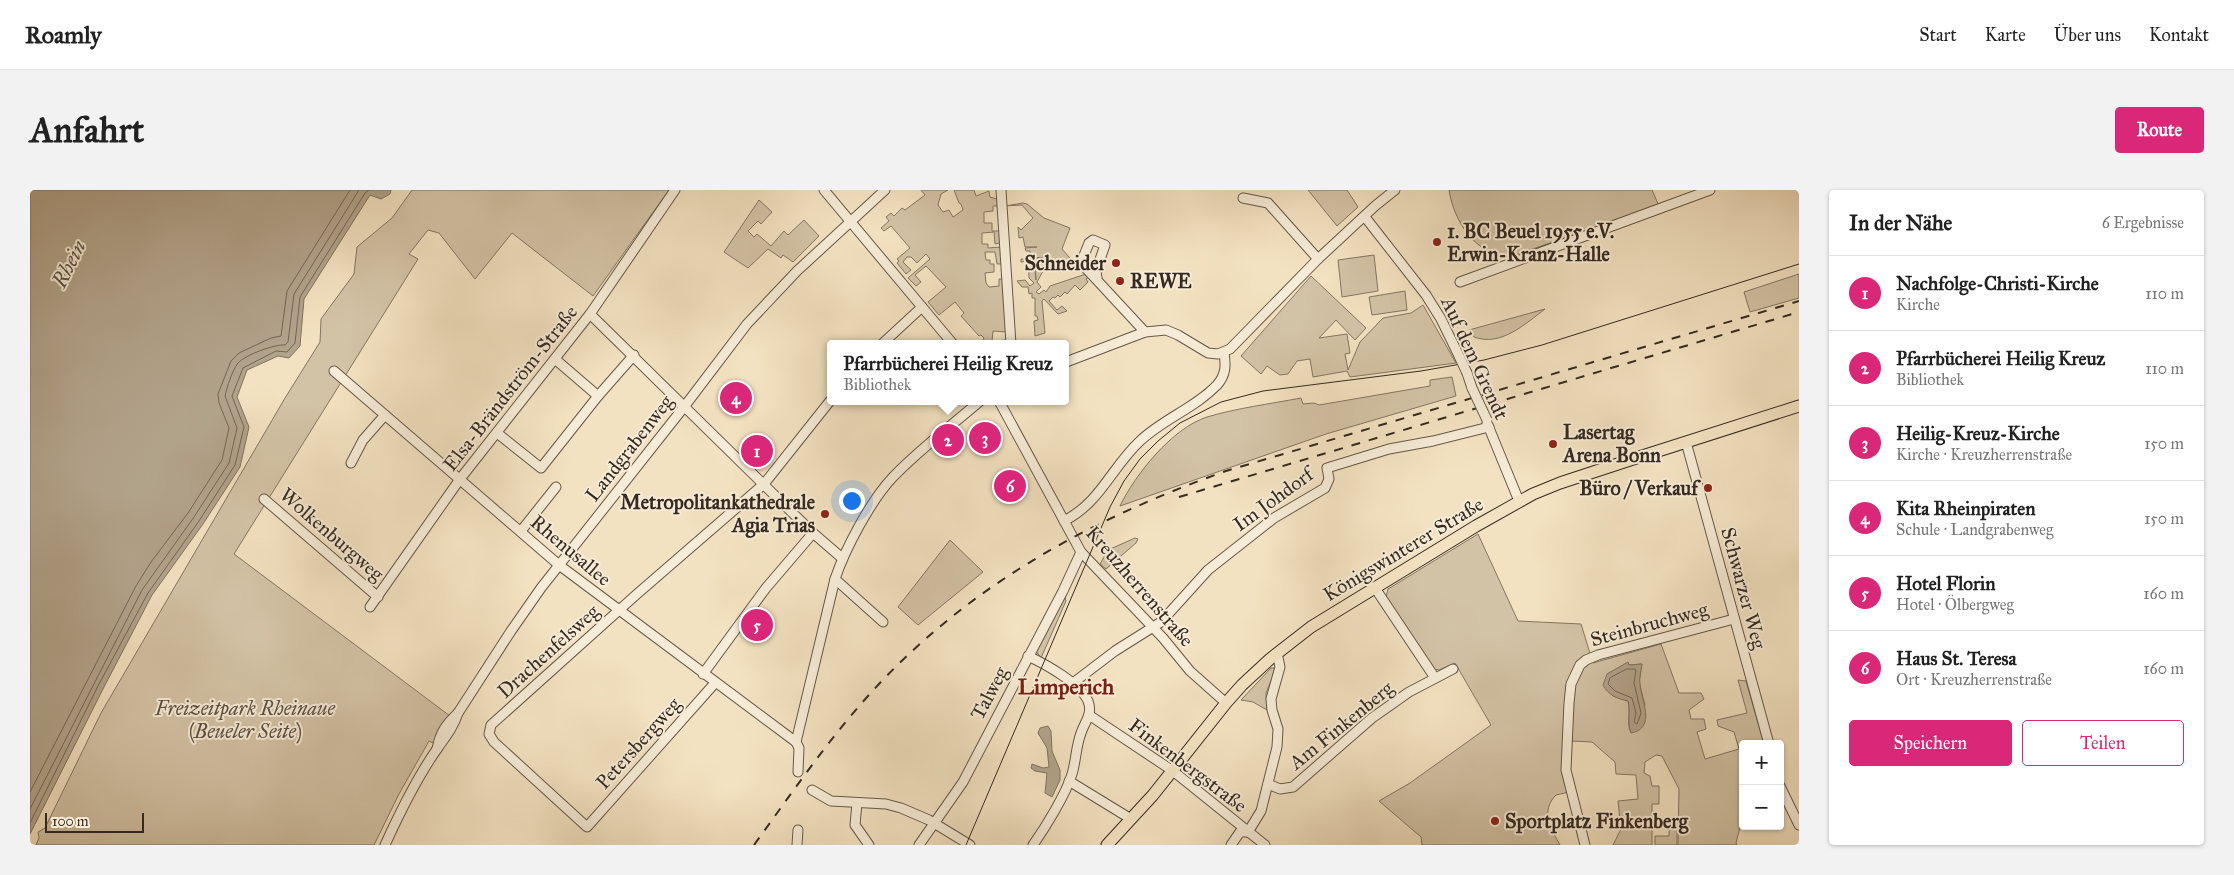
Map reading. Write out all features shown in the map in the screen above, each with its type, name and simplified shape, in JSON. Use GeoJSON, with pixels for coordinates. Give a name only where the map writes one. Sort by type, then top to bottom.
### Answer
{"type":"FeatureCollection","features":[{"type":"Feature","properties":{"kind":"main road","name":"Königswinterer Straße"},"geometry":{"type":"LineString","coordinates":[[1107,845],[1173,771],[1226,703],[1277,653],[1311,627],[1519,501],[1560,483],[1799,406]]}},
{"type":"Feature","properties":{"kind":"street","name":"Elsa-Brändström-Straße"},"geometry":{"type":"LineString","coordinates":[[370,607],[460,479],[590,314],[674,190]]}},
{"type":"Feature","properties":{"kind":"street"},"geometry":{"type":"LineString","coordinates":[[824,190],[950,340]]}},
{"type":"Feature","properties":{"kind":"street","name":"Landgrabenweg"},"geometry":{"type":"LineString","coordinates":[[384,845],[402,809],[437,749],[454,725],[458,713],[511,630],[559,565],[758,310],[885,190]]}},
{"type":"Feature","properties":{"kind":"street"},"geometry":{"type":"LineString","coordinates":[[1001,190],[1012,340]]}},
{"type":"Feature","properties":{"kind":"street"},"geometry":{"type":"LineString","coordinates":[[1069,361],[1145,332],[1166,330],[1208,353],[1224,353],[1242,339],[1318,259],[1395,190]]}},
{"type":"Feature","properties":{"kind":"street"},"geometry":{"type":"LineString","coordinates":[[1460,282],[1686,194],[1710,190]]}},
{"type":"Feature","properties":{"kind":"street"},"geometry":{"type":"LineString","coordinates":[[1244,198],[1268,203],[1318,259]]}},
{"type":"Feature","properties":{"kind":"street","name":"Auf dem Grendt"},"geometry":{"type":"LineString","coordinates":[[1365,217],[1426,295],[1441,319],[1488,423],[1519,501]]}},
{"type":"Feature","properties":{"kind":"street"},"geometry":{"type":"LineString","coordinates":[[1097,278],[1145,332]]}},
{"type":"Feature","properties":{"kind":"street"},"geometry":{"type":"LineString","coordinates":[[886,340],[922,307]]}},
{"type":"Feature","properties":{"kind":"street"},"geometry":{"type":"LineString","coordinates":[[590,314],[634,355],[684,407],[813,533],[842,558]]}},
{"type":"Feature","properties":{"kind":"street"},"geometry":{"type":"LineString","coordinates":[[1064,522],[1083,510],[1094,499],[1138,442],[1218,384],[1226,368],[1224,353]]}},
{"type":"Feature","properties":{"kind":"street"},"geometry":{"type":"LineString","coordinates":[[497,434],[542,468],[598,396],[634,355]]}},
{"type":"Feature","properties":{"kind":"street"},"geometry":{"type":"LineString","coordinates":[[555,359],[598,396]]}},
{"type":"Feature","properties":{"kind":"street","name":"Rhenusallee"},"geometry":{"type":"LineString","coordinates":[[334,371],[559,565],[714,683],[796,742]]}},
{"type":"Feature","properties":{"kind":"street","name":"Drachenfelsweg"},"geometry":{"type":"LineString","coordinates":[[587,826],[494,742],[489,734],[491,725],[764,484],[827,405]]}},
{"type":"Feature","properties":{"kind":"street"},"geometry":{"type":"LineString","coordinates":[[798,772],[798,748],[796,742],[835,579],[842,558],[892,478],[915,455],[975,405]]}},
{"type":"Feature","properties":{"kind":"street","name":"Kreuzherrenstraße"},"geometry":{"type":"LineString","coordinates":[[1001,405],[1082,552],[1190,671],[1226,703]]}},
{"type":"Feature","properties":{"kind":"street"},"geometry":{"type":"LineString","coordinates":[[351,463],[363,440],[385,415]]}},
{"type":"Feature","properties":{"kind":"street","name":"Im Johdorf"},"geometry":{"type":"LineString","coordinates":[[1153,628],[1161,622],[1208,570],[1274,518],[1325,488],[1329,479],[1327,468],[1390,449],[1433,441],[1488,423]]}},
{"type":"Feature","properties":{"kind":"street","name":"Schwarzer Weg"},"geometry":{"type":"LineString","coordinates":[[1686,442],[1768,740]]}},
{"type":"Feature","properties":{"kind":"street"},"geometry":{"type":"LineString","coordinates":[[521,531],[556,487]]}},
{"type":"Feature","properties":{"kind":"street","name":"Wolkenburgweg"},"geometry":{"type":"LineString","coordinates":[[264,499],[378,597]]}},
{"type":"Feature","properties":{"kind":"street"},"geometry":{"type":"LineString","coordinates":[[703,674],[766,588],[813,533]]}},
{"type":"Feature","properties":{"kind":"street","name":"Talweg"},"geometry":{"type":"LineString","coordinates":[[920,845],[962,782],[1082,552]]}},
{"type":"Feature","properties":{"kind":"street"},"geometry":{"type":"LineString","coordinates":[[835,579],[883,622]]}},
{"type":"Feature","properties":{"kind":"street"},"geometry":{"type":"LineString","coordinates":[[1375,588],[1435,678]]}},
{"type":"Feature","properties":{"kind":"street","name":"Steinbruchweg"},"geometry":{"type":"LineString","coordinates":[[1585,845],[1566,770],[1571,684],[1580,665],[1598,655],[1734,619]]}},
{"type":"Feature","properties":{"kind":"street"},"geometry":{"type":"LineString","coordinates":[[1073,683],[1115,650],[1153,628]]}},
{"type":"Feature","properties":{"kind":"street"},"geometry":{"type":"LineString","coordinates":[[1230,845],[1240,832],[1248,832],[1261,810],[1268,784],[1277,747],[1278,729],[1271,700],[1280,667],[1277,653]]}},
{"type":"Feature","properties":{"kind":"street"},"geometry":{"type":"LineString","coordinates":[[1028,656],[1042,662],[1073,683],[1087,699],[1090,708],[1090,714],[1081,733],[1069,781],[1035,845]]}},
{"type":"Feature","properties":{"kind":"street","name":"Am Finkenberg"},"geometry":{"type":"LineString","coordinates":[[1268,784],[1280,789],[1293,787],[1372,718],[1409,692],[1453,669]]}},
{"type":"Feature","properties":{"kind":"street","name":"Petersbergweg"},"geometry":{"type":"LineString","coordinates":[[587,826],[714,683]]}},
{"type":"Feature","properties":{"kind":"street","name":"Finkenbergstraße"},"geometry":{"type":"LineString","coordinates":[[1090,714],[1173,771],[1265,845]]}},
{"type":"Feature","properties":{"kind":"street"},"geometry":{"type":"LineString","coordinates":[[1069,781],[1131,820]]}},
{"type":"Feature","properties":{"kind":"street"},"geometry":{"type":"LineString","coordinates":[[812,790],[831,801],[886,804],[913,813],[934,823],[970,845]]}},
{"type":"Feature","properties":{"kind":"street"},"geometry":{"type":"LineString","coordinates":[[1784,794],[1799,824]]}},
{"type":"Feature","properties":{"kind":"street"},"geometry":{"type":"LineString","coordinates":[[857,803],[855,825],[869,845]]}},
{"type":"Feature","properties":{"kind":"street"},"geometry":{"type":"LineString","coordinates":[[797,845],[798,830]]}},
{"type":"Feature","properties":{"kind":"green space","name":"Freizeitpark Rheinaue (Beueler Seite)"},"geometry":{"type":"Polygon","coordinates":[[[412,190],[669,190],[593,296],[512,233],[475,279],[439,233],[428,230],[409,254],[418,259],[234,554],[450,716],[433,743],[429,741],[399,794],[374,845],[36,845],[39,838],[38,832],[45,828],[101,713],[285,398],[320,342],[321,319],[354,274],[357,247],[392,218],[412,190]]]}},
{"type":"Feature","properties":{"kind":"green space"},"geometry":{"type":"Polygon","coordinates":[[[921,190],[948,190],[941,194],[938,205],[943,212],[949,210],[953,217],[963,210],[954,190],[974,190],[976,196],[989,191],[990,197],[997,199],[998,206],[993,206],[993,211],[984,212],[984,223],[992,223],[992,231],[1000,231],[1000,243],[995,244],[994,232],[982,233],[982,244],[988,244],[988,248],[1001,247],[1002,264],[997,264],[995,252],[985,252],[986,260],[990,260],[990,264],[994,264],[994,272],[985,273],[986,283],[989,287],[999,286],[999,279],[1003,279],[1007,332],[993,331],[992,340],[983,340],[984,338],[981,335],[979,336],[961,316],[964,313],[955,302],[939,315],[928,302],[946,287],[926,266],[915,275],[921,282],[916,286],[908,278],[930,259],[926,254],[917,263],[911,257],[907,257],[903,262],[911,270],[906,274],[897,263],[899,261],[897,259],[910,248],[891,226],[884,231],[881,228],[889,221],[886,217],[891,213],[894,216],[902,208],[905,210],[925,195],[921,190]]]}},
{"type":"Feature","properties":{"kind":"green space"},"geometry":{"type":"Polygon","coordinates":[[[1308,190],[1347,190],[1358,207],[1337,226],[1308,190]]]}},
{"type":"Feature","properties":{"kind":"green space"},"geometry":{"type":"Polygon","coordinates":[[[1449,190],[1652,190],[1659,206],[1509,257],[1497,255],[1486,250],[1468,235],[1456,214],[1449,190]]]}},
{"type":"Feature","properties":{"kind":"green space"},"geometry":{"type":"Polygon","coordinates":[[[759,200],[772,212],[761,224],[758,221],[748,231],[754,237],[757,234],[771,246],[784,231],[788,235],[804,220],[819,236],[793,262],[783,255],[781,258],[768,249],[748,268],[724,252],[759,200]]]}},
{"type":"Feature","properties":{"kind":"green space"},"geometry":{"type":"Polygon","coordinates":[[[1027,204],[1044,218],[1070,228],[1062,249],[1076,265],[1060,272],[1052,263],[1043,271],[1037,282],[1041,287],[1036,292],[1039,294],[1044,290],[1046,292],[1050,286],[1086,274],[1089,277],[1086,279],[1088,282],[1080,290],[1075,285],[1067,294],[1065,292],[1060,297],[1058,295],[1049,301],[1057,310],[1062,306],[1067,311],[1058,314],[1044,299],[1042,301],[1045,333],[1035,336],[1034,321],[1038,320],[1037,316],[1035,316],[1035,298],[1032,298],[1032,293],[1029,294],[1028,287],[1022,287],[1017,281],[1025,280],[1030,286],[1034,283],[1029,278],[1028,261],[1021,262],[1021,259],[1034,260],[1036,280],[1035,258],[1031,259],[1030,251],[1026,251],[1025,248],[1037,247],[1025,247],[1023,237],[1019,238],[1018,227],[1021,230],[1033,218],[1022,205],[1005,206],[1027,204]]]}},
{"type":"Feature","properties":{"kind":"green space"},"geometry":{"type":"Polygon","coordinates":[[[1374,255],[1378,291],[1342,297],[1338,260],[1374,255]]]}},
{"type":"Feature","properties":{"kind":"green space"},"geometry":{"type":"Polygon","coordinates":[[[1799,274],[1799,298],[1750,312],[1744,292],[1799,274]]]}},
{"type":"Feature","properties":{"kind":"green space"},"geometry":{"type":"Polygon","coordinates":[[[1311,276],[1366,328],[1355,340],[1336,320],[1319,338],[1347,334],[1350,353],[1345,354],[1348,370],[1360,342],[1383,318],[1411,313],[1423,305],[1456,363],[1350,377],[1347,371],[1313,377],[1310,359],[1297,361],[1288,374],[1280,375],[1267,366],[1261,374],[1241,356],[1311,276]]]}},
{"type":"Feature","properties":{"kind":"green space"},"geometry":{"type":"Polygon","coordinates":[[[1405,291],[1407,310],[1372,315],[1369,297],[1405,291]]]}},
{"type":"Feature","properties":{"kind":"green space"},"geometry":{"type":"Polygon","coordinates":[[[1545,309],[1521,327],[1494,339],[1474,337],[1469,330],[1545,309]]]}},
{"type":"Feature","properties":{"kind":"green space"},"geometry":{"type":"Polygon","coordinates":[[[1452,377],[1456,396],[1326,434],[1120,506],[1135,481],[1156,454],[1181,431],[1207,417],[1301,398],[1303,404],[1314,403],[1319,405],[1430,386],[1430,380],[1452,377]]]}},
{"type":"Feature","properties":{"kind":"green space"},"geometry":{"type":"Polygon","coordinates":[[[1478,534],[1518,621],[1581,624],[1593,663],[1661,644],[1679,693],[1701,693],[1704,699],[1689,710],[1691,719],[1704,719],[1706,729],[1697,732],[1705,759],[1739,749],[1739,830],[1737,845],[1678,845],[1679,789],[1662,756],[1656,755],[1645,762],[1644,773],[1650,776],[1652,786],[1659,786],[1659,804],[1652,804],[1652,845],[1613,845],[1621,829],[1618,801],[1638,799],[1636,775],[1616,774],[1615,762],[1592,742],[1571,741],[1569,792],[1556,795],[1551,801],[1548,814],[1553,833],[1560,845],[1422,845],[1421,837],[1379,801],[1410,783],[1491,725],[1455,663],[1439,670],[1433,669],[1386,597],[1388,589],[1478,534]],[[1628,663],[1607,674],[1613,696],[1628,701],[1631,733],[1645,705],[1639,682],[1642,664],[1629,665],[1628,663]]]}},
{"type":"Feature","properties":{"kind":"green space"},"geometry":{"type":"Polygon","coordinates":[[[1135,538],[1138,539],[1136,543],[1106,569],[1100,564],[1108,550],[1135,538]]]}},
{"type":"Feature","properties":{"kind":"green space"},"geometry":{"type":"Polygon","coordinates":[[[950,540],[983,572],[918,625],[898,607],[950,540]]]}},
{"type":"Feature","properties":{"kind":"green space"},"geometry":{"type":"Polygon","coordinates":[[[1064,593],[1066,601],[1041,658],[1035,650],[1064,593]]]}},
{"type":"Feature","properties":{"kind":"green space"},"geometry":{"type":"Polygon","coordinates":[[[1271,668],[1274,668],[1275,671],[1266,693],[1267,710],[1253,702],[1241,700],[1271,668]]]}},
{"type":"Feature","properties":{"kind":"green space"},"geometry":{"type":"Polygon","coordinates":[[[1738,680],[1746,681],[1763,740],[1739,740],[1739,749],[1734,732],[1718,726],[1717,720],[1747,713],[1738,680]]]}},
{"type":"Feature","properties":{"kind":"green space"},"geometry":{"type":"Polygon","coordinates":[[[1669,822],[1677,822],[1677,845],[1655,845],[1655,836],[1669,836],[1669,822]]]}},
{"type":"Feature","properties":{"kind":"water","name":"Rhein"},"geometry":{"type":"Polygon","coordinates":[[[30,190],[391,190],[390,194],[381,199],[370,195],[304,299],[300,346],[289,358],[278,356],[247,370],[237,397],[249,427],[240,467],[203,524],[152,595],[30,834],[30,190]]]}},
{"type":"Feature","properties":{"kind":"water"},"geometry":{"type":"Polygon","coordinates":[[[1628,662],[1629,665],[1642,664],[1640,682],[1646,713],[1644,725],[1639,730],[1631,733],[1628,701],[1614,696],[1603,685],[1607,674],[1628,662]]]}},
{"type":"Feature","properties":{"kind":"water"},"geometry":{"type":"Polygon","coordinates":[[[1048,726],[1051,731],[1052,751],[1060,770],[1060,780],[1052,797],[1045,793],[1047,773],[1035,771],[1031,768],[1032,764],[1043,768],[1049,767],[1047,748],[1038,733],[1040,728],[1048,726]]]}},
{"type":"Feature","properties":{"kind":"tram line"},"geometry":{"type":"LineString","coordinates":[[966,845],[1110,507],[1124,481],[1140,459],[1180,423],[1221,402],[1263,391],[1421,371],[1484,360],[1542,345],[1799,264]]}},
{"type":"Feature","properties":{"kind":"railway"},"geometry":{"type":"LineString","coordinates":[[754,845],[845,723],[879,684],[916,647],[997,584],[1039,557],[1084,532],[1177,489],[1226,471],[1799,301]]}},
{"type":"Feature","properties":{"kind":"railway"},"geometry":{"type":"LineString","coordinates":[[1179,497],[1799,312]]}},
{"type":"Feature","properties":{"kind":"place","name":"1. BC Beuel 1955 e.V. Erwin-Kranz-Halle"},"geometry":{"type":"Point","coordinates":[1437,242]}},
{"type":"Feature","properties":{"kind":"place","name":"Schneider"},"geometry":{"type":"Point","coordinates":[1116,263]}},
{"type":"Feature","properties":{"kind":"place","name":"REWE"},"geometry":{"type":"Point","coordinates":[1120,281]}},
{"type":"Feature","properties":{"kind":"place","name":"Kita Rheinpiraten"},"geometry":{"type":"Point","coordinates":[736,398]}},
{"type":"Feature","properties":{"kind":"place","name":"Heilig-Kreuz-Kirche"},"geometry":{"type":"Point","coordinates":[985,438]}},
{"type":"Feature","properties":{"kind":"place","name":"Pfarrbücherei Heilig Kreuz"},"geometry":{"type":"Point","coordinates":[948,440]}},
{"type":"Feature","properties":{"kind":"place","name":"Lasertag Arena Bonn"},"geometry":{"type":"Point","coordinates":[1553,444]}},
{"type":"Feature","properties":{"kind":"place","name":"Nachfolge-Christi-Kirche"},"geometry":{"type":"Point","coordinates":[757,451]}},
{"type":"Feature","properties":{"kind":"place","name":"Haus St. Teresa"},"geometry":{"type":"Point","coordinates":[1010,486]}},
{"type":"Feature","properties":{"kind":"place","name":"Büro / Verkauf"},"geometry":{"type":"Point","coordinates":[1708,488]}},
{"type":"Feature","properties":{"kind":"place","name":"Metropolitankathedrale Agia Trias"},"geometry":{"type":"Point","coordinates":[825,514]}},
{"type":"Feature","properties":{"kind":"place","name":"Hotel Florin"},"geometry":{"type":"Point","coordinates":[757,625]}},
{"type":"Feature","properties":{"kind":"place","name":"Sportplatz Finkenberg"},"geometry":{"type":"Point","coordinates":[1495,821]}},
{"type":"Feature","properties":{"kind":"district","name":"Limperich"},"geometry":{"type":"Point","coordinates":[1066,686]}}]}
